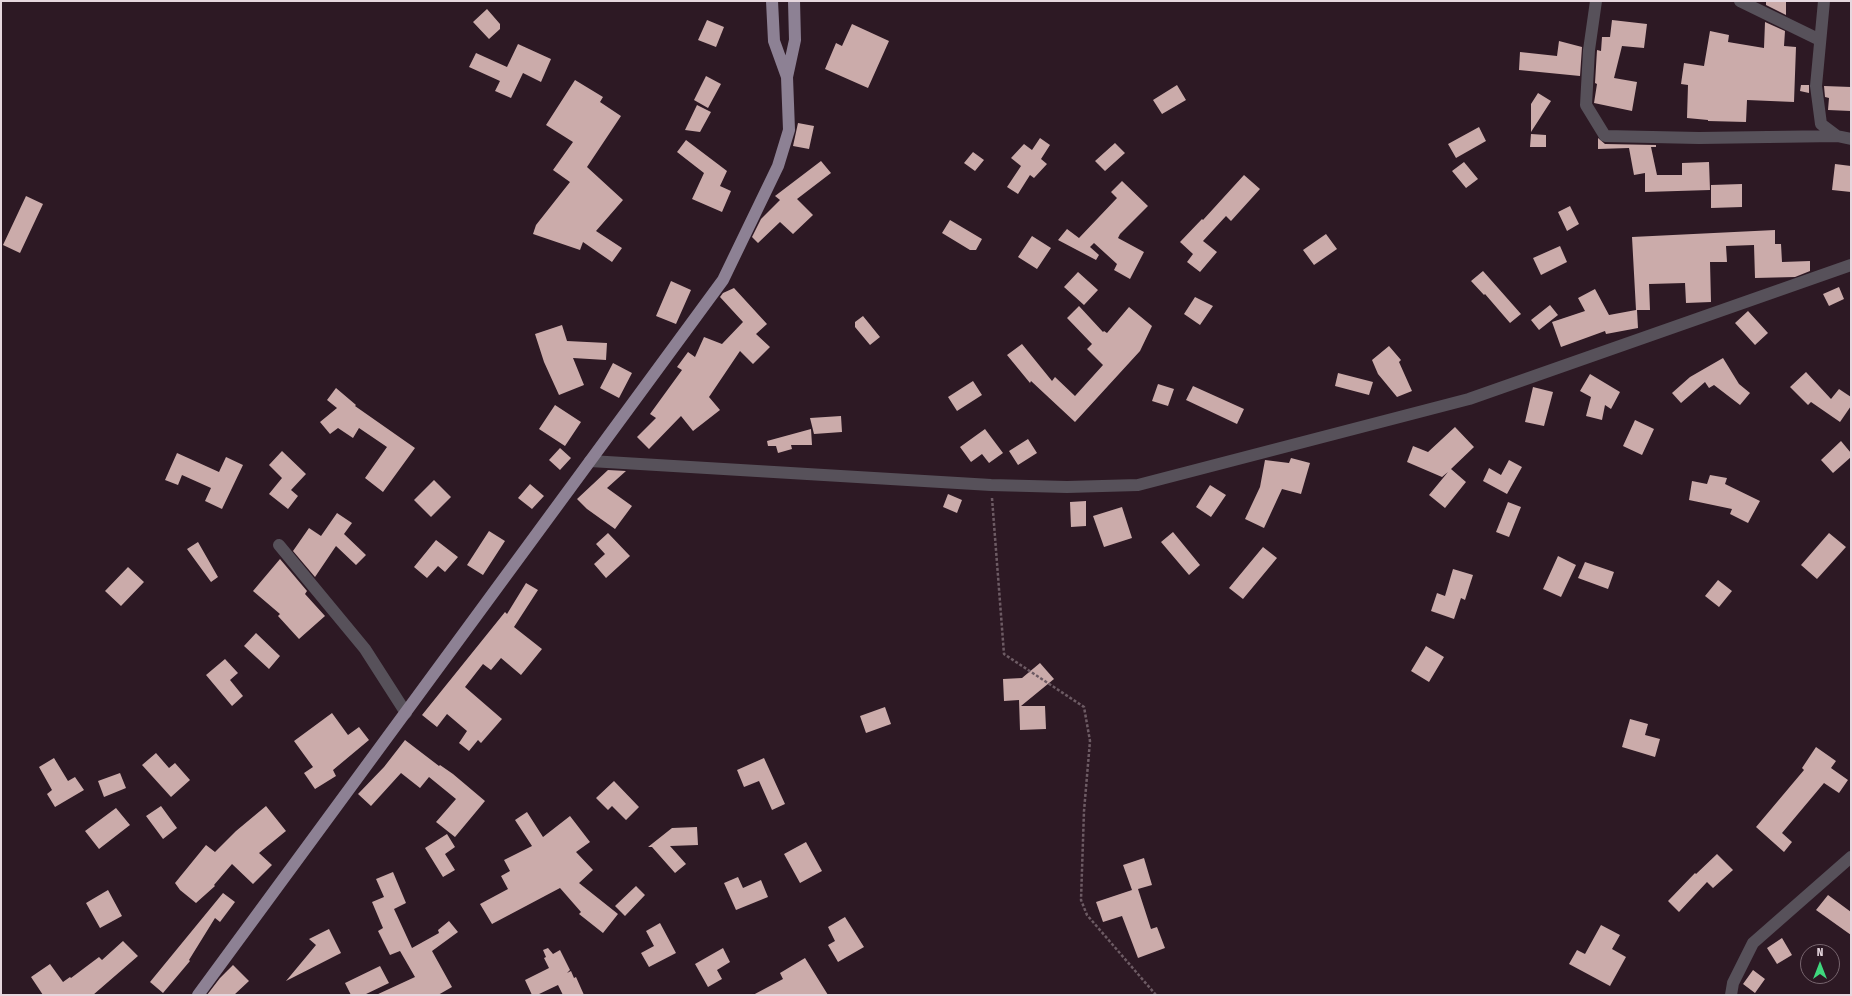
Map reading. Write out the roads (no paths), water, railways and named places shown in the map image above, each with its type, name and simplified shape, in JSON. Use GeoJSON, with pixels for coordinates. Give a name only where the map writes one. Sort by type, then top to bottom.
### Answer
{"type":"FeatureCollection","features":[{"type":"Feature","properties":{"kind":"main road"},"geometry":{"type":"LineString","coordinates":[[772,1],[774,41],[787,77]]}},
{"type":"Feature","properties":{"kind":"main road"},"geometry":{"type":"LineString","coordinates":[[198,995],[723,280],[778,166],[788,130],[787,77],[796,40],[794,1]]}},
{"type":"Feature","properties":{"kind":"street"},"geometry":{"type":"LineString","coordinates":[[1596,1],[1589,50],[1586,105],[1605,136],[1699,138],[1837,136],[1851,140]]}},
{"type":"Feature","properties":{"kind":"street"},"geometry":{"type":"LineString","coordinates":[[1740,1],[1820,40]]}},
{"type":"Feature","properties":{"kind":"street"},"geometry":{"type":"LineString","coordinates":[[1824,1],[1816,86],[1821,124],[1837,136]]}},
{"type":"Feature","properties":{"kind":"street"},"geometry":{"type":"LineString","coordinates":[[590,461],[990,485],[1067,487],[1138,486],[1469,399],[1851,265]]}},
{"type":"Feature","properties":{"kind":"street"},"geometry":{"type":"LineString","coordinates":[[279,545],[365,650],[406,713]]}},
{"type":"Feature","properties":{"kind":"street"},"geometry":{"type":"LineString","coordinates":[[1730,995],[1733,983],[1753,943],[1851,857]]}}]}
